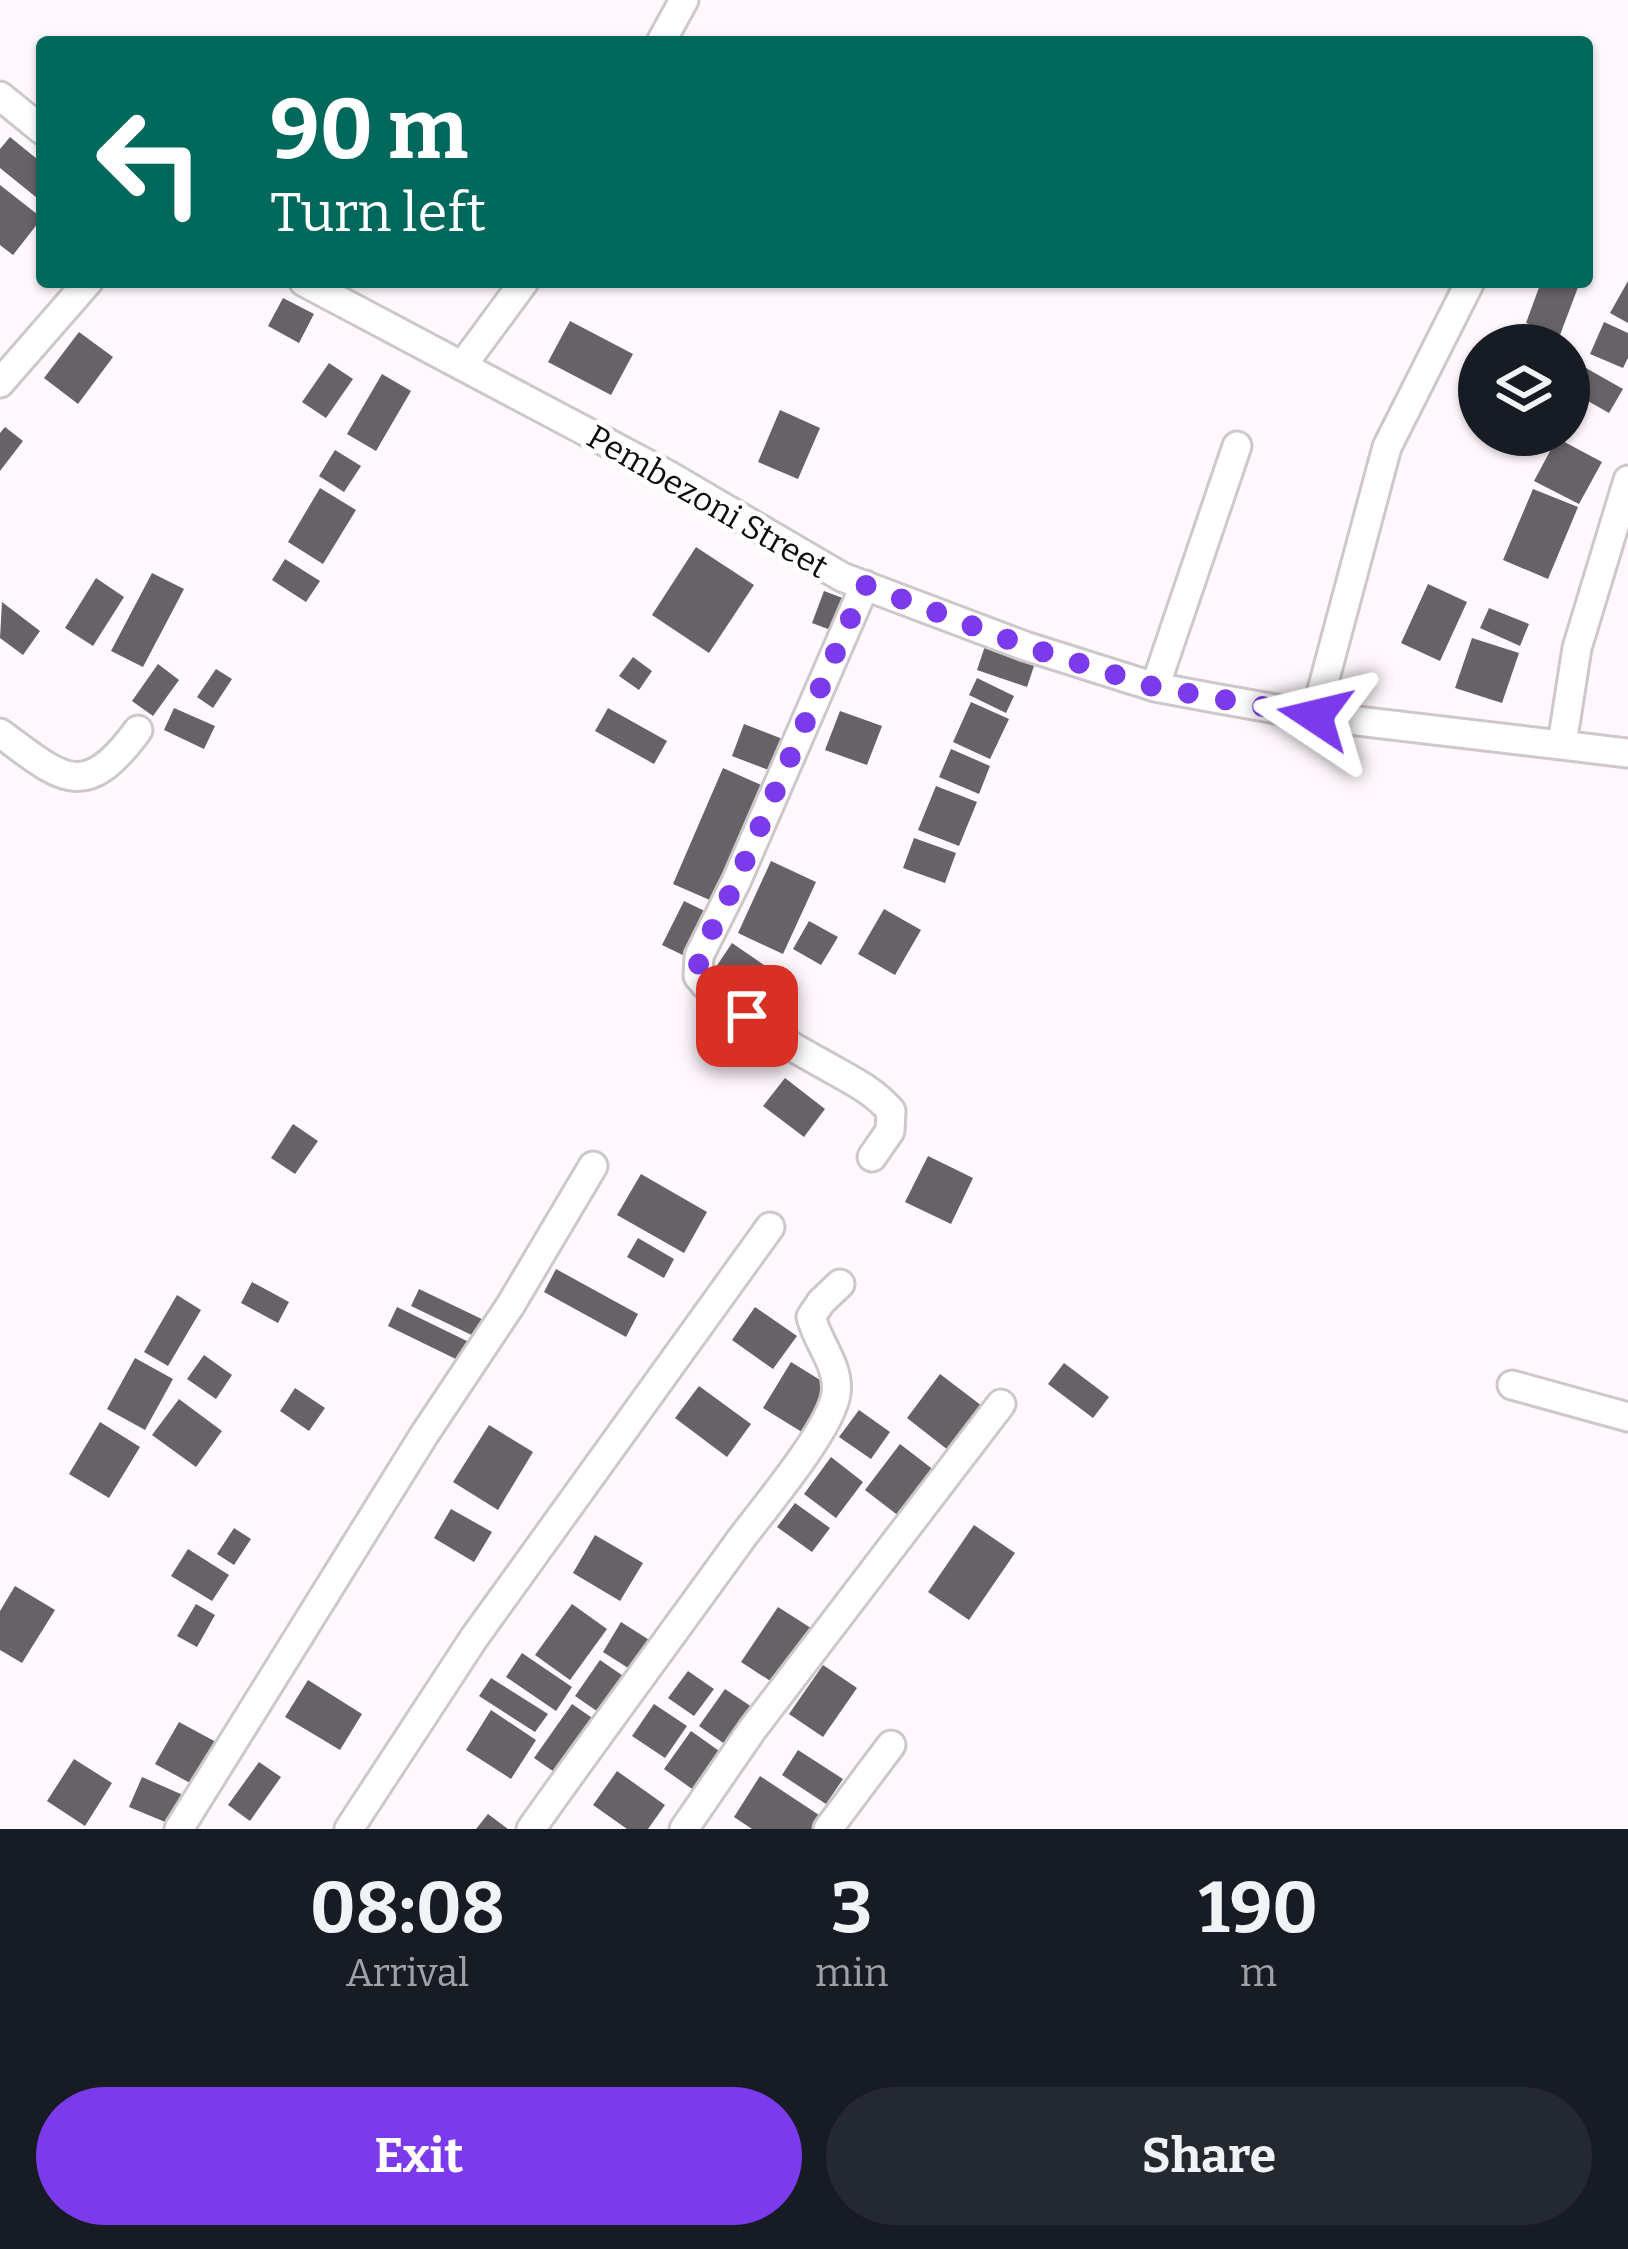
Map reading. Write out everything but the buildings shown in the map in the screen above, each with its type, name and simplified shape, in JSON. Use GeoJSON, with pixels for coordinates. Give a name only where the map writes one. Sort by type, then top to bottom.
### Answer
{"type":"FeatureCollection","features":[{"type":"Feature","properties":{"kind":"street"},"geometry":{"type":"LineString","coordinates":[[664,36],[684,0]]}},
{"type":"Feature","properties":{"kind":"street"},"geometry":{"type":"LineString","coordinates":[[0,96],[36,125]]}},
{"type":"Feature","properties":{"kind":"street"},"geometry":{"type":"LineString","coordinates":[[0,383],[83,288]]}},
{"type":"Feature","properties":{"kind":"street","name":"Pembezoni Street"},"geometry":{"type":"LineString","coordinates":[[315,288],[668,475],[842,577],[1025,646],[1154,687],[1315,716],[1628,753]]}},
{"type":"Feature","properties":{"kind":"street"},"geometry":{"type":"LineString","coordinates":[[462,366],[520,288]]}},
{"type":"Feature","properties":{"kind":"street"},"geometry":{"type":"LineString","coordinates":[[1315,716],[1387,447],[1467,288]]}},
{"type":"Feature","properties":{"kind":"street"},"geometry":{"type":"LineString","coordinates":[[1154,687],[1237,446]]}},
{"type":"Feature","properties":{"kind":"street"},"geometry":{"type":"LineString","coordinates":[[1562,745],[1576,648],[1628,480]]}},
{"type":"Feature","properties":{"kind":"street"},"geometry":{"type":"LineString","coordinates":[[865,585],[699,956],[698,976],[710,990],[785,1042],[878,1095],[891,1111],[890,1131],[872,1157]]}},
{"type":"Feature","properties":{"kind":"street"},"geometry":{"type":"LineString","coordinates":[[0,733],[65,777],[90,777],[122,752],[138,730]]}},
{"type":"Feature","properties":{"kind":"street"},"geometry":{"type":"LineString","coordinates":[[179,1829],[424,1435],[510,1306],[593,1166]]}},
{"type":"Feature","properties":{"kind":"street"},"geometry":{"type":"LineString","coordinates":[[349,1829],[474,1638],[770,1227]]}},
{"type":"Feature","properties":{"kind":"street"},"geometry":{"type":"LineString","coordinates":[[531,1829],[831,1413],[837,1390],[834,1366],[815,1334],[811,1317],[840,1284]]}},
{"type":"Feature","properties":{"kind":"street"},"geometry":{"type":"LineString","coordinates":[[1512,1385],[1628,1417]]}},
{"type":"Feature","properties":{"kind":"street"},"geometry":{"type":"LineString","coordinates":[[684,1829],[752,1730],[1001,1404]]}},
{"type":"Feature","properties":{"kind":"street"},"geometry":{"type":"LineString","coordinates":[[828,1829],[890,1745]]}},
{"type":"Feature","properties":{"kind":"route"},"geometry":{"type":"LineString","coordinates":[[747,1016],[698,976],[699,956],[865,585],[1025,646],[1154,687],[1315,716]]}}]}
